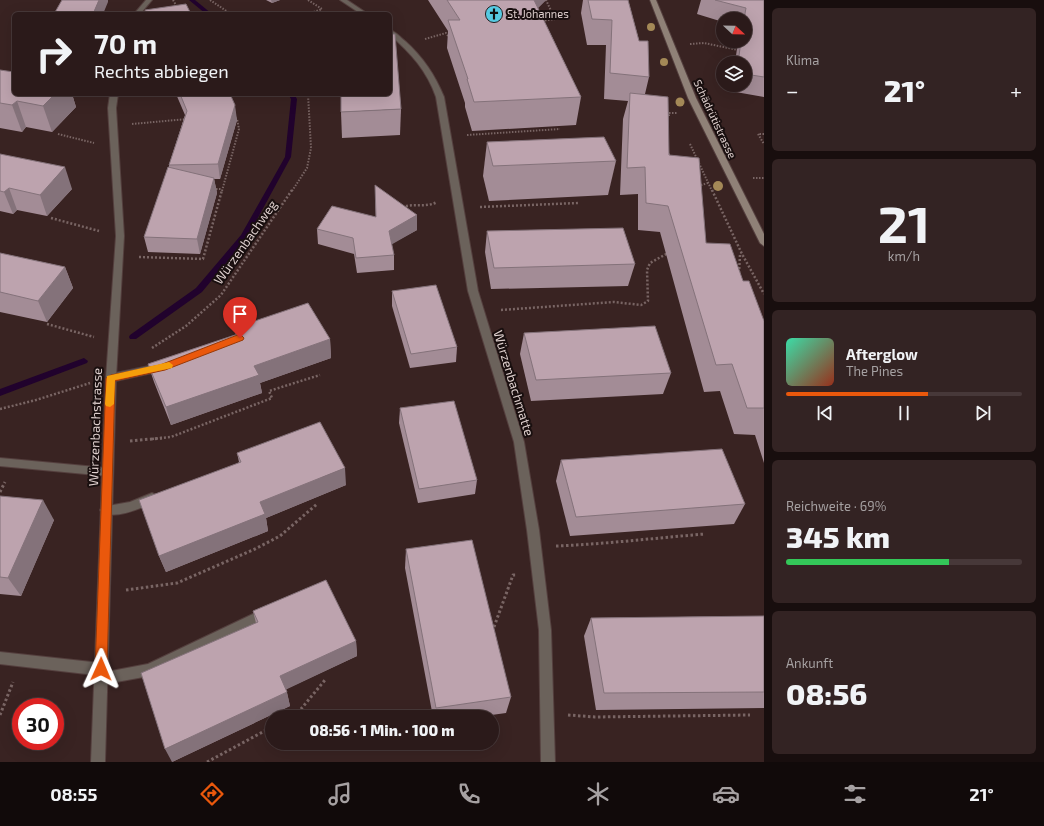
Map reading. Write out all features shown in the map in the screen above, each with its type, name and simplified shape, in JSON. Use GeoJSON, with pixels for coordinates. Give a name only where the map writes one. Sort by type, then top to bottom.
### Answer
{"type":"FeatureCollection","features":[{"type":"Feature","properties":{"kind":"main road","name":"Schädrütistrasse"},"geometry":{"type":"LineString","coordinates":[[653,0],[692,98],[764,243]]}},
{"type":"Feature","properties":{"kind":"street"},"geometry":{"type":"LineString","coordinates":[[139,12],[149,0]]}},
{"type":"Feature","properties":{"kind":"street"},"geometry":{"type":"LineString","coordinates":[[343,0],[362,12]]}},
{"type":"Feature","properties":{"kind":"street","name":"Würzenbachmatte"},"geometry":{"type":"LineString","coordinates":[[392,34],[406,44],[424,63],[436,86],[446,135],[472,291],[519,442],[535,546],[545,630],[548,762]]}},
{"type":"Feature","properties":{"kind":"street","name":"Würzenbachstrasse"},"geometry":{"type":"LineString","coordinates":[[98,762],[102,593],[108,444],[120,229],[112,108],[114,96]]}},
{"type":"Feature","properties":{"kind":"street"},"geometry":{"type":"LineString","coordinates":[[111,378],[162,368],[176,362]]}},
{"type":"Feature","properties":{"kind":"street"},"geometry":{"type":"LineString","coordinates":[[0,462],[107,472]]}},
{"type":"Feature","properties":{"kind":"street"},"geometry":{"type":"LineString","coordinates":[[106,510],[131,507],[160,495]]}},
{"type":"Feature","properties":{"kind":"street"},"geometry":{"type":"LineString","coordinates":[[0,658],[100,674],[149,670],[253,620]]}},
{"type":"Feature","properties":{"kind":"path"},"geometry":{"type":"LineString","coordinates":[[173,0],[177,7]]}},
{"type":"Feature","properties":{"kind":"path"},"geometry":{"type":"LineString","coordinates":[[210,0],[229,12]]}},
{"type":"Feature","properties":{"kind":"path"},"geometry":{"type":"LineString","coordinates":[[308,0],[322,9],[314,12]]}},
{"type":"Feature","properties":{"kind":"path"},"geometry":{"type":"LineString","coordinates":[[540,21],[555,19],[546,0]]}},
{"type":"Feature","properties":{"kind":"path"},"geometry":{"type":"LineString","coordinates":[[406,44],[446,33],[449,36]]}},
{"type":"Feature","properties":{"kind":"path"},"geometry":{"type":"LineString","coordinates":[[687,44],[704,43],[743,51]]}},
{"type":"Feature","properties":{"kind":"path","name":"Würzenbachweg"},"geometry":{"type":"LineString","coordinates":[[150,348],[186,326],[221,295],[307,168],[311,148],[308,96]]}},
{"type":"Feature","properties":{"kind":"path"},"geometry":{"type":"LineString","coordinates":[[668,120],[669,113],[677,113]]}},
{"type":"Feature","properties":{"kind":"path"},"geometry":{"type":"LineString","coordinates":[[119,257],[203,259],[239,129],[236,116]]}},
{"type":"Feature","properties":{"kind":"path"},"geometry":{"type":"LineString","coordinates":[[113,126],[190,118]]}},
{"type":"Feature","properties":{"kind":"path"},"geometry":{"type":"LineString","coordinates":[[232,120],[237,122]]}},
{"type":"Feature","properties":{"kind":"path"},"geometry":{"type":"LineString","coordinates":[[446,135],[481,135],[560,129]]}},
{"type":"Feature","properties":{"kind":"path"},"geometry":{"type":"LineString","coordinates":[[58,134],[98,144],[114,141]]}},
{"type":"Feature","properties":{"kind":"path"},"geometry":{"type":"LineString","coordinates":[[764,134],[758,134],[764,144]]}},
{"type":"Feature","properties":{"kind":"path"},"geometry":{"type":"LineString","coordinates":[[697,191],[698,186],[708,183]]}},
{"type":"Feature","properties":{"kind":"path"},"geometry":{"type":"LineString","coordinates":[[208,189],[222,189]]}},
{"type":"Feature","properties":{"kind":"path"},"geometry":{"type":"LineString","coordinates":[[398,209],[408,204],[429,206],[443,200],[458,204],[579,203]]}},
{"type":"Feature","properties":{"kind":"path"},"geometry":{"type":"LineString","coordinates":[[51,218],[103,231],[120,229]]}},
{"type":"Feature","properties":{"kind":"path"},"geometry":{"type":"LineString","coordinates":[[521,309],[614,302],[641,305],[645,304],[648,301],[647,270],[650,263],[671,252]]}},
{"type":"Feature","properties":{"kind":"path"},"geometry":{"type":"LineString","coordinates":[[739,278],[740,255],[742,254]]}},
{"type":"Feature","properties":{"kind":"path"},"geometry":{"type":"LineString","coordinates":[[47,324],[95,337],[114,334]]}},
{"type":"Feature","properties":{"kind":"path"},"geometry":{"type":"LineString","coordinates":[[108,444],[171,436],[272,398],[269,391],[320,375]]}},
{"type":"Feature","properties":{"kind":"path"},"geometry":{"type":"LineString","coordinates":[[0,409],[42,398],[92,382]]}},
{"type":"Feature","properties":{"kind":"path"},"geometry":{"type":"LineString","coordinates":[[102,593],[176,583],[255,549],[280,536],[317,504]]}},
{"type":"Feature","properties":{"kind":"path"},"geometry":{"type":"LineString","coordinates":[[535,546],[585,545],[603,542],[705,534]]}},
{"type":"Feature","properties":{"kind":"path"},"geometry":{"type":"LineString","coordinates":[[494,627],[513,575],[539,576]]}},
{"type":"Feature","properties":{"kind":"path"},"geometry":{"type":"LineString","coordinates":[[0,715],[14,679]]}},
{"type":"Feature","properties":{"kind":"path"},"geometry":{"type":"LineString","coordinates":[[299,710],[325,680]]}},
{"type":"Feature","properties":{"kind":"path"},"geometry":{"type":"LineString","coordinates":[[547,713],[595,717],[750,715]]}},
{"type":"Feature","properties":{"kind":"path"},"geometry":{"type":"LineString","coordinates":[[207,762],[265,731]]}},
{"type":"Feature","properties":{"kind":"building"},"geometry":{"type":"Polygon","coordinates":[[[62,0],[99,0],[94,12],[55,12],[62,0]]]}},
{"type":"Feature","properties":{"kind":"building"},"geometry":{"type":"Polygon","coordinates":[[[447,0],[534,0],[581,97],[474,102],[468,79],[448,20],[460,20],[447,0]]]}},
{"type":"Feature","properties":{"kind":"building"},"geometry":{"type":"Polygon","coordinates":[[[588,0],[628,0],[639,41],[648,41],[649,77],[610,73],[612,20],[592,19],[588,0]]]}},
{"type":"Feature","properties":{"kind":"building"},"geometry":{"type":"Polygon","coordinates":[[[715,0],[764,0],[764,77],[752,75],[752,56],[739,56],[740,48],[752,48],[752,12],[745,12],[746,8],[715,0]]]}},
{"type":"Feature","properties":{"kind":"building"},"geometry":{"type":"Polygon","coordinates":[[[186,4],[190,12],[146,12],[145,10],[186,4]]]}},
{"type":"Feature","properties":{"kind":"building"},"geometry":{"type":"Polygon","coordinates":[[[392,34],[395,34],[401,109],[341,112],[341,96],[392,96],[392,34]]]}},
{"type":"Feature","properties":{"kind":"building"},"geometry":{"type":"Polygon","coordinates":[[[0,70],[12,72],[12,96],[53,96],[43,106],[17,101],[12,105],[0,103],[0,70]]]}},
{"type":"Feature","properties":{"kind":"building"},"geometry":{"type":"Polygon","coordinates":[[[630,93],[668,97],[669,155],[699,158],[706,243],[730,244],[743,281],[749,281],[764,321],[764,408],[747,408],[732,364],[716,365],[668,206],[646,203],[645,167],[627,168],[630,93]]]}},
{"type":"Feature","properties":{"kind":"building"},"geometry":{"type":"Polygon","coordinates":[[[181,96],[231,96],[235,105],[218,164],[169,165],[187,111],[181,96]]]}},
{"type":"Feature","properties":{"kind":"building"},"geometry":{"type":"Polygon","coordinates":[[[604,137],[616,161],[493,166],[487,142],[604,137]]]}},
{"type":"Feature","properties":{"kind":"building"},"geometry":{"type":"Polygon","coordinates":[[[0,154],[65,167],[40,195],[9,188],[4,192],[0,191],[0,154]]]}},
{"type":"Feature","properties":{"kind":"building"},"geometry":{"type":"Polygon","coordinates":[[[168,167],[214,178],[197,239],[144,237],[168,167]]]}},
{"type":"Feature","properties":{"kind":"building"},"geometry":{"type":"Polygon","coordinates":[[[375,185],[417,215],[389,231],[394,255],[356,258],[353,238],[317,229],[332,206],[376,217],[375,185]]]}},
{"type":"Feature","properties":{"kind":"building"},"geometry":{"type":"Polygon","coordinates":[[[623,228],[635,264],[494,268],[487,231],[623,228]]]}},
{"type":"Feature","properties":{"kind":"building"},"geometry":{"type":"Polygon","coordinates":[[[0,253],[65,267],[38,301],[0,292],[0,253]]]}},
{"type":"Feature","properties":{"kind":"building"},"geometry":{"type":"Polygon","coordinates":[[[436,285],[457,347],[411,354],[392,291],[436,285]]]}},
{"type":"Feature","properties":{"kind":"building"},"geometry":{"type":"Polygon","coordinates":[[[308,303],[330,339],[254,366],[259,375],[166,407],[148,364],[238,334],[234,328],[308,303]]]}},
{"type":"Feature","properties":{"kind":"building"},"geometry":{"type":"Polygon","coordinates":[[[655,326],[671,373],[536,380],[524,333],[655,326]]]}},
{"type":"Feature","properties":{"kind":"building"},"geometry":{"type":"Polygon","coordinates":[[[454,401],[477,480],[419,489],[400,408],[454,401]]]}},
{"type":"Feature","properties":{"kind":"building"},"geometry":{"type":"Polygon","coordinates":[[[320,422],[345,468],[260,502],[265,514],[159,556],[139,500],[241,462],[237,453],[320,422]]]}},
{"type":"Feature","properties":{"kind":"building"},"geometry":{"type":"Polygon","coordinates":[[[722,449],[745,504],[576,517],[561,460],[722,449]]]}},
{"type":"Feature","properties":{"kind":"building"},"geometry":{"type":"Polygon","coordinates":[[[0,496],[43,500],[8,578],[0,577],[0,496]]]}},
{"type":"Feature","properties":{"kind":"building"},"geometry":{"type":"Polygon","coordinates":[[[472,540],[511,697],[436,708],[406,549],[472,540]]]}},
{"type":"Feature","properties":{"kind":"building"},"geometry":{"type":"Polygon","coordinates":[[[326,580],[356,641],[280,676],[287,692],[165,749],[141,673],[258,622],[253,611],[326,580]]]}},
{"type":"Feature","properties":{"kind":"building"},"geometry":{"type":"Polygon","coordinates":[[[764,616],[764,692],[604,693],[591,618],[764,616]]]}},
{"type":"Feature","properties":{"kind":"waterway"},"geometry":{"type":"LineString","coordinates":[[192,0],[207,12]]}},
{"type":"Feature","properties":{"kind":"waterway"},"geometry":{"type":"LineString","coordinates":[[133,337],[199,290],[244,236],[288,157],[294,99],[292,96]]}},
{"type":"Feature","properties":{"kind":"waterway"},"geometry":{"type":"LineString","coordinates":[[0,393],[84,361]]}},
{"type":"Feature","properties":{"kind":"slow traffic"},"geometry":{"type":"LineString","coordinates":[[110,404],[111,378],[162,368],[169,365]]}},
{"type":"Feature","properties":{"kind":"place","name":"St. Johannes"},"geometry":{"type":"Point","coordinates":[494,14]}},
{"type":"Feature","properties":{"kind":"route"},"geometry":{"type":"LineString","coordinates":[[101,669],[111,378],[162,368],[240,338]]}}]}
